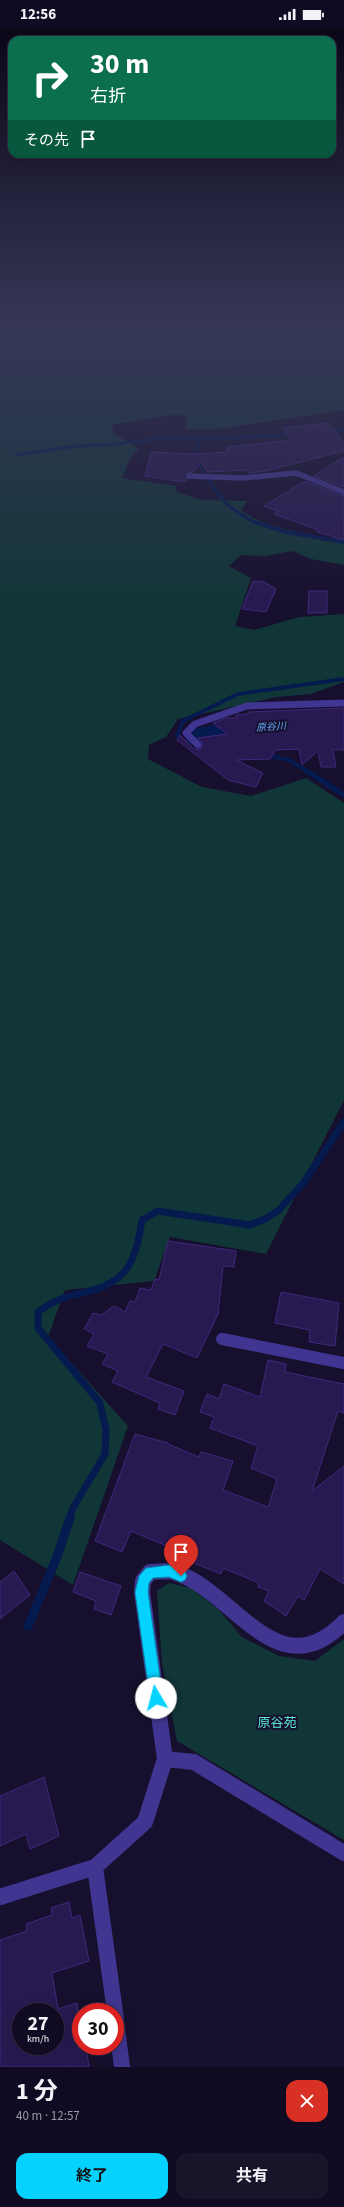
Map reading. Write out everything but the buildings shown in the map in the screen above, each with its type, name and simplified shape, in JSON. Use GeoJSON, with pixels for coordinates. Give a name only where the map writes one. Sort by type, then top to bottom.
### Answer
{"type":"FeatureCollection","features":[{"type":"Feature","properties":{"kind":"street"},"geometry":{"type":"LineString","coordinates":[[189,476],[242,478],[296,473],[344,492]]}},
{"type":"Feature","properties":{"kind":"street"},"geometry":{"type":"LineString","coordinates":[[198,746],[186,733],[195,724],[247,706],[344,703]]}},
{"type":"Feature","properties":{"kind":"street"},"geometry":{"type":"LineString","coordinates":[[222,1339],[344,1363]]}},
{"type":"Feature","properties":{"kind":"street"},"geometry":{"type":"LineString","coordinates":[[0,1897],[95,1867],[145,1822],[165,1759],[142,1592],[143,1580],[150,1572],[169,1571],[192,1580],[262,1632],[282,1643],[297,1648],[311,1645],[328,1637],[344,1622]]}},
{"type":"Feature","properties":{"kind":"street"},"geometry":{"type":"LineString","coordinates":[[165,1759],[194,1762],[344,1853]]}},
{"type":"Feature","properties":{"kind":"street"},"geometry":{"type":"LineString","coordinates":[[95,1867],[114,2003]]}},
{"type":"Feature","properties":{"kind":"street"},"geometry":{"type":"LineString","coordinates":[[120,2055],[122,2067]]}},
{"type":"Feature","properties":{"kind":"green space"},"geometry":{"type":"Polygon","coordinates":[[[0,425],[111,425],[115,434],[139,449],[130,458],[122,478],[175,486],[177,492],[202,500],[247,501],[241,510],[252,517],[277,527],[344,542],[344,565],[311,559],[292,551],[265,556],[241,555],[229,566],[251,578],[235,626],[254,630],[299,617],[344,614],[344,682],[311,694],[277,697],[178,719],[166,737],[149,745],[148,759],[202,787],[251,796],[306,778],[344,803],[344,1100],[266,1254],[170,1237],[154,1281],[65,1290],[48,1337],[128,1426],[73,1585],[0,1540],[0,425]]]}},
{"type":"Feature","properties":{"kind":"green space"},"geometry":{"type":"Polygon","coordinates":[[[186,425],[244,425],[218,429],[185,429],[186,425]]]}},
{"type":"Feature","properties":{"kind":"green space","name":"原谷苑"},"geometry":{"type":"Polygon","coordinates":[[[169,1583],[191,1588],[219,1610],[242,1637],[279,1656],[315,1661],[344,1639],[344,1840],[177,1741],[162,1663],[157,1591],[169,1583]]]}},
{"type":"Feature","properties":{"kind":"waterway"},"geometry":{"type":"LineString","coordinates":[[325,431],[344,429]]}},
{"type":"Feature","properties":{"kind":"waterway"},"geometry":{"type":"LineString","coordinates":[[198,438],[260,437],[294,434]]}},
{"type":"Feature","properties":{"kind":"waterway"},"geometry":{"type":"LineString","coordinates":[[16,455],[77,446],[117,444],[162,438],[198,438]]}},
{"type":"Feature","properties":{"kind":"waterway"},"geometry":{"type":"LineString","coordinates":[[198,438],[196,459],[205,474]]}},
{"type":"Feature","properties":{"kind":"waterway"},"geometry":{"type":"LineString","coordinates":[[208,479],[217,493],[228,505],[241,515],[257,523]]}},
{"type":"Feature","properties":{"kind":"waterway"},"geometry":{"type":"LineString","coordinates":[[257,523],[286,532],[344,542]]}},
{"type":"Feature","properties":{"kind":"waterway"},"geometry":{"type":"LineString","coordinates":[[210,745],[182,741],[177,736],[183,721],[238,694],[344,679]]}},
{"type":"Feature","properties":{"kind":"waterway","name":"原谷川"},"geometry":{"type":"LineString","coordinates":[[198,736],[271,726],[307,726],[344,729]]}},
{"type":"Feature","properties":{"kind":"waterway"},"geometry":{"type":"LineString","coordinates":[[264,754],[289,760],[309,772]]}},
{"type":"Feature","properties":{"kind":"waterway"},"geometry":{"type":"LineString","coordinates":[[307,771],[344,795]]}},
{"type":"Feature","properties":{"kind":"waterway"},"geometry":{"type":"LineString","coordinates":[[69,1519],[73,1508],[105,1454],[106,1430],[100,1403],[38,1328],[38,1312],[59,1300],[97,1289],[119,1277],[127,1269],[132,1259],[142,1220],[158,1211],[250,1225],[265,1219],[279,1210],[304,1182],[344,1122]]}},
{"type":"Feature","properties":{"kind":"waterway"},"geometry":{"type":"LineString","coordinates":[[28,1626],[57,1557],[70,1518]]}},
{"type":"Feature","properties":{"kind":"route"},"geometry":{"type":"LineString","coordinates":[[156,1698],[142,1592],[143,1580],[150,1572],[169,1571],[181,1576]]}}]}
